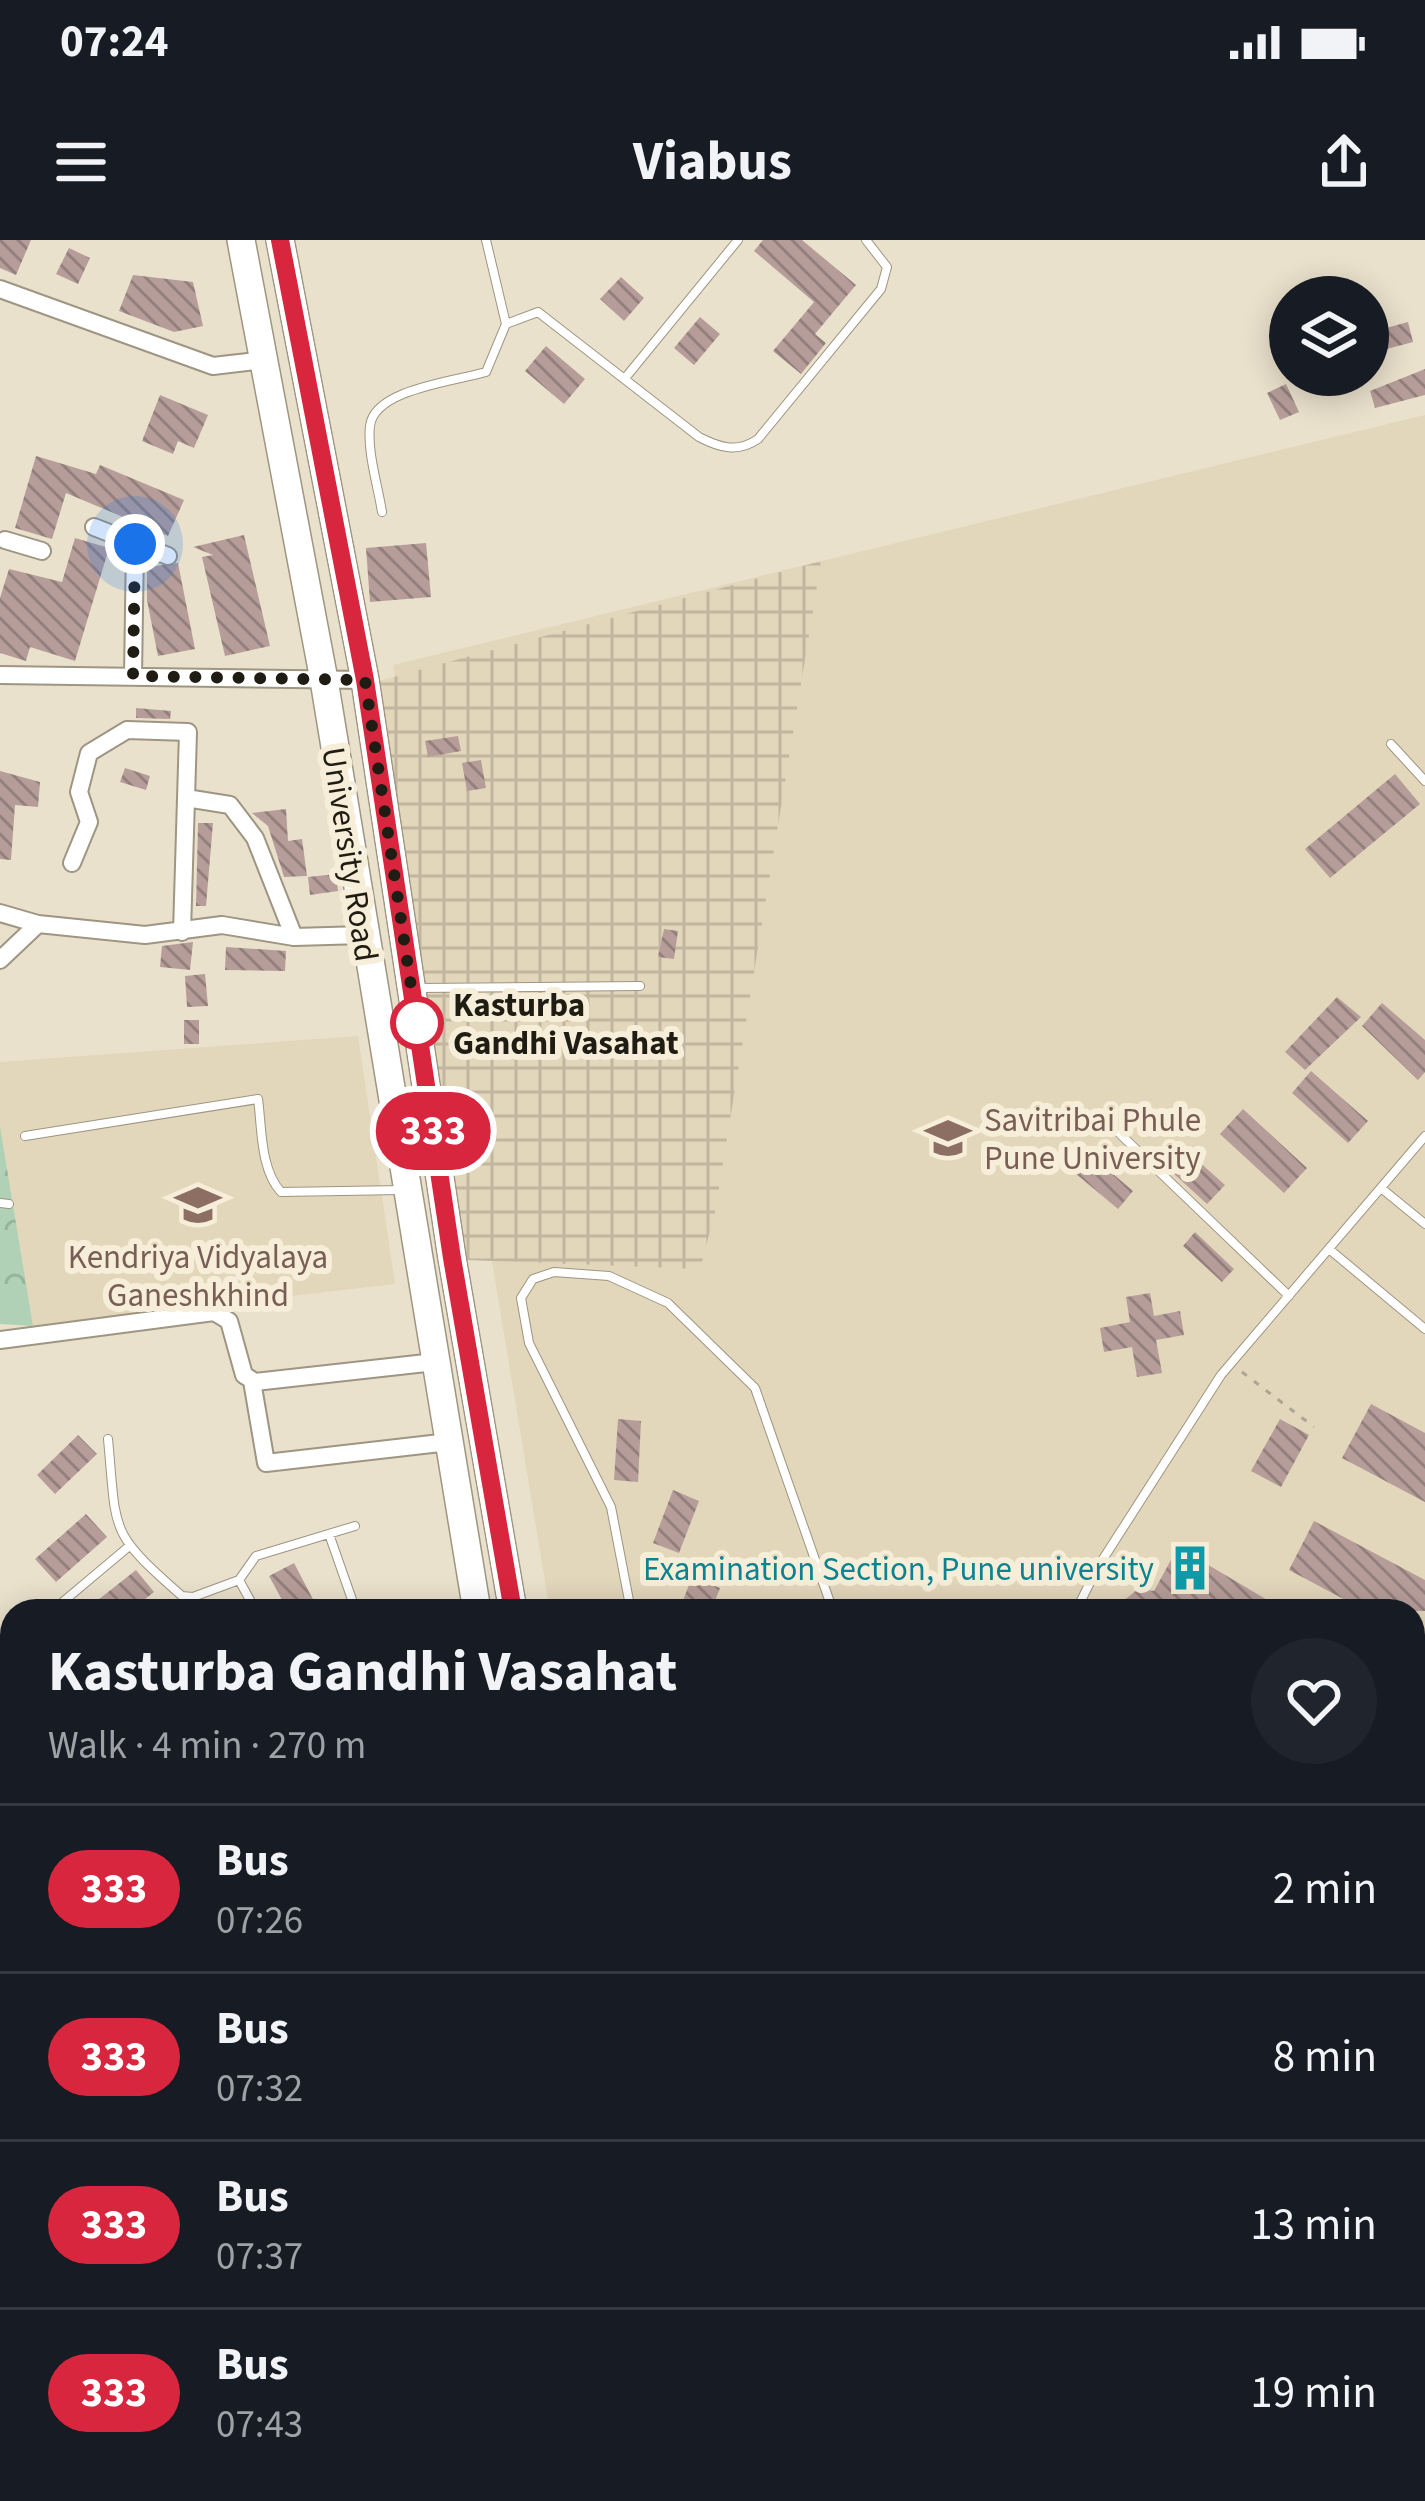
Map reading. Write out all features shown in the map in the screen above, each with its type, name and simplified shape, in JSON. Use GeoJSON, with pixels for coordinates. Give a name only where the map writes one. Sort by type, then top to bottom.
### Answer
{"type":"FeatureCollection","features":[{"type":"Feature","properties":{"kind":"main road","name":"University Road"},"geometry":{"type":"LineString","coordinates":[[242,240],[324,680],[475,1599]]}},
{"type":"Feature","properties":{"kind":"main road","name":"University Road"},"geometry":{"type":"LineString","coordinates":[[280,240],[365,680],[511,1599]]}},
{"type":"Feature","properties":{"kind":"street"},"geometry":{"type":"LineString","coordinates":[[0,289],[213,366],[265,360]]}},
{"type":"Feature","properties":{"kind":"street"},"geometry":{"type":"LineString","coordinates":[[94,527],[168,556]]}},
{"type":"Feature","properties":{"kind":"street"},"geometry":{"type":"LineString","coordinates":[[4,542],[42,551]]}},
{"type":"Feature","properties":{"kind":"street"},"geometry":{"type":"LineString","coordinates":[[133,676],[135,544]]}},
{"type":"Feature","properties":{"kind":"street"},"geometry":{"type":"LineString","coordinates":[[0,675],[365,680]]}},
{"type":"Feature","properties":{"kind":"street"},"geometry":{"type":"LineString","coordinates":[[71,863],[89,822],[79,792],[89,753],[127,730],[188,732],[182,932]]}},
{"type":"Feature","properties":{"kind":"street"},"geometry":{"type":"LineString","coordinates":[[187,798],[230,805],[255,838],[294,937]]}},
{"type":"Feature","properties":{"kind":"street"},"geometry":{"type":"LineString","coordinates":[[0,913],[38,924],[146,935],[222,925],[294,937],[364,935]]}},
{"type":"Feature","properties":{"kind":"street"},"geometry":{"type":"LineString","coordinates":[[0,960],[38,924]]}},
{"type":"Feature","properties":{"kind":"street"},"geometry":{"type":"LineString","coordinates":[[0,1340],[218,1312],[229,1321],[244,1375],[252,1381],[435,1362]]}},
{"type":"Feature","properties":{"kind":"street"},"geometry":{"type":"LineString","coordinates":[[252,1381],[266,1463],[449,1442]]}},
{"type":"Feature","properties":{"kind":"lane"},"geometry":{"type":"LineString","coordinates":[[382,512],[370,426],[379,408],[391,397],[486,372],[506,324],[486,240]]}},
{"type":"Feature","properties":{"kind":"lane"},"geometry":{"type":"LineString","coordinates":[[626,377],[738,240]]}},
{"type":"Feature","properties":{"kind":"lane"},"geometry":{"type":"LineString","coordinates":[[506,324],[538,312],[699,437],[727,448],[750,444],[881,289],[886,267],[866,240]]}},
{"type":"Feature","properties":{"kind":"lane"},"geometry":{"type":"LineString","coordinates":[[1391,744],[1425,781]]}},
{"type":"Feature","properties":{"kind":"lane"},"geometry":{"type":"LineString","coordinates":[[412,988],[640,986]]}},
{"type":"Feature","properties":{"kind":"lane"},"geometry":{"type":"LineString","coordinates":[[25,1136],[259,1099],[272,1182],[280,1192],[406,1190]]}},
{"type":"Feature","properties":{"kind":"lane"},"geometry":{"type":"LineString","coordinates":[[1120,1134],[1289,1295]]}},
{"type":"Feature","properties":{"kind":"lane"},"geometry":{"type":"LineString","coordinates":[[1082,1599],[1231,1363],[1425,1136]]}},
{"type":"Feature","properties":{"kind":"lane"},"geometry":{"type":"LineString","coordinates":[[1382,1188],[1425,1225]]}},
{"type":"Feature","properties":{"kind":"lane"},"geometry":{"type":"LineString","coordinates":[[1329,1250],[1425,1329]]}},
{"type":"Feature","properties":{"kind":"lane"},"geometry":{"type":"LineString","coordinates":[[629,1599],[611,1507],[529,1343],[521,1298],[533,1280],[554,1272],[609,1276],[668,1303],[755,1388],[829,1599]]}},
{"type":"Feature","properties":{"kind":"lane"},"geometry":{"type":"LineString","coordinates":[[108,1438],[117,1529],[127,1547],[182,1595],[193,1598],[239,1580],[256,1556],[356,1526]]}},
{"type":"Feature","properties":{"kind":"lane"},"geometry":{"type":"LineString","coordinates":[[329,1534],[352,1599]]}},
{"type":"Feature","properties":{"kind":"lane"},"geometry":{"type":"LineString","coordinates":[[66,1599],[127,1547]]}},
{"type":"Feature","properties":{"kind":"lane"},"geometry":{"type":"LineString","coordinates":[[239,1580],[249,1599]]}},
{"type":"Feature","properties":{"kind":"path"},"geometry":{"type":"LineString","coordinates":[[1231,1363],[1314,1427]]}},
{"type":"Feature","properties":{"kind":"shaded area","name":"Savitribai Phule Pune University"},"geometry":{"type":"Polygon","coordinates":[[[1425,415],[1425,1599],[548,1599],[393,665],[1425,415]]]}},
{"type":"Feature","properties":{"kind":"shaded area"},"geometry":{"type":"Polygon","coordinates":[[[821,561],[715,1212],[700,1269],[466,1260],[375,682],[821,561]]]}},
{"type":"Feature","properties":{"kind":"shaded area","name":"Kendriya Vidyalaya Ganeshkhind"},"geometry":{"type":"Polygon","coordinates":[[[358,1036],[395,1284],[33,1326],[0,1126],[0,1062],[358,1036]]]}},
{"type":"Feature","properties":{"kind":"green space"},"geometry":{"type":"Polygon","coordinates":[[[0,1126],[33,1326],[0,1324],[0,1126]]]}},
{"type":"Feature","properties":{"kind":"building"},"geometry":{"type":"Polygon","coordinates":[[[0,240],[31,240],[16,275],[0,268],[0,240]]]}},
{"type":"Feature","properties":{"kind":"building"},"geometry":{"type":"Polygon","coordinates":[[[763,240],[802,240],[856,285],[815,334],[826,343],[801,374],[773,351],[814,302],[754,251],[763,240]]]}},
{"type":"Feature","properties":{"kind":"building"},"geometry":{"type":"Polygon","coordinates":[[[69,248],[90,258],[78,284],[56,274],[69,248]]]}},
{"type":"Feature","properties":{"kind":"building"},"geometry":{"type":"Polygon","coordinates":[[[133,275],[193,282],[203,326],[174,332],[119,311],[133,275]]]}},
{"type":"Feature","properties":{"kind":"building"},"geometry":{"type":"Polygon","coordinates":[[[621,277],[644,298],[624,321],[600,299],[621,277]]]}},
{"type":"Feature","properties":{"kind":"building"},"geometry":{"type":"Polygon","coordinates":[[[700,317],[720,334],[694,365],[674,348],[700,317]]]}},
{"type":"Feature","properties":{"kind":"building"},"geometry":{"type":"Polygon","coordinates":[[[1408,322],[1413,342],[1389,348],[1389,327],[1408,322]]]}},
{"type":"Feature","properties":{"kind":"building"},"geometry":{"type":"Polygon","coordinates":[[[546,346],[585,379],[564,404],[525,371],[546,346]]]}},
{"type":"Feature","properties":{"kind":"building"},"geometry":{"type":"Polygon","coordinates":[[[1425,369],[1425,395],[1375,408],[1371,396],[1389,396],[1389,383],[1425,369]]]}},
{"type":"Feature","properties":{"kind":"building"},"geometry":{"type":"Polygon","coordinates":[[[1267,393],[1292,396],[1299,412],[1280,420],[1267,393]]]}},
{"type":"Feature","properties":{"kind":"building"},"geometry":{"type":"Polygon","coordinates":[[[160,395],[208,415],[194,448],[178,441],[173,454],[142,441],[160,395]]]}},
{"type":"Feature","properties":{"kind":"building"},"geometry":{"type":"Polygon","coordinates":[[[36,456],[96,474],[100,465],[184,500],[168,536],[66,493],[52,539],[15,528],[36,456]]]}},
{"type":"Feature","properties":{"kind":"building"},"geometry":{"type":"Polygon","coordinates":[[[244,535],[270,646],[225,656],[202,557],[213,555],[193,547],[244,535]]]}},
{"type":"Feature","properties":{"kind":"building"},"geometry":{"type":"Polygon","coordinates":[[[75,538],[109,548],[75,661],[30,647],[26,661],[0,653],[0,598],[9,569],[62,582],[75,538]]]}},
{"type":"Feature","properties":{"kind":"building"},"geometry":{"type":"Polygon","coordinates":[[[426,543],[431,597],[370,602],[366,548],[426,543]]]}},
{"type":"Feature","properties":{"kind":"building"},"geometry":{"type":"Polygon","coordinates":[[[178,563],[195,649],[158,656],[147,600],[147,567],[178,563]]]}},
{"type":"Feature","properties":{"kind":"building"},"geometry":{"type":"Polygon","coordinates":[[[136,708],[171,711],[170,719],[136,718],[136,708]]]}},
{"type":"Feature","properties":{"kind":"building"},"geometry":{"type":"Polygon","coordinates":[[[458,736],[461,751],[428,757],[425,741],[458,736]]]}},
{"type":"Feature","properties":{"kind":"building"},"geometry":{"type":"Polygon","coordinates":[[[481,760],[486,788],[467,791],[462,763],[481,760]]]}},
{"type":"Feature","properties":{"kind":"building"},"geometry":{"type":"Polygon","coordinates":[[[125,768],[150,776],[146,790],[120,782],[125,768]]]}},
{"type":"Feature","properties":{"kind":"building"},"geometry":{"type":"Polygon","coordinates":[[[0,771],[40,782],[38,807],[15,805],[11,860],[0,859],[0,771]]]}},
{"type":"Feature","properties":{"kind":"building"},"geometry":{"type":"Polygon","coordinates":[[[1395,774],[1420,804],[1330,878],[1305,849],[1395,774]]]}},
{"type":"Feature","properties":{"kind":"building"},"geometry":{"type":"Polygon","coordinates":[[[286,809],[288,841],[302,839],[307,876],[284,877],[268,826],[252,813],[286,809]]]}},
{"type":"Feature","properties":{"kind":"building"},"geometry":{"type":"Polygon","coordinates":[[[198,823],[213,823],[206,906],[196,906],[198,823]]]}},
{"type":"Feature","properties":{"kind":"building"},"geometry":{"type":"Polygon","coordinates":[[[336,874],[338,891],[310,895],[308,877],[336,874]]]}},
{"type":"Feature","properties":{"kind":"building"},"geometry":{"type":"Polygon","coordinates":[[[664,929],[678,931],[674,959],[658,957],[664,929]]]}},
{"type":"Feature","properties":{"kind":"building"},"geometry":{"type":"Polygon","coordinates":[[[193,942],[190,970],[160,967],[162,946],[193,942]]]}},
{"type":"Feature","properties":{"kind":"building"},"geometry":{"type":"Polygon","coordinates":[[[226,947],[286,951],[285,971],[225,970],[226,947]]]}},
{"type":"Feature","properties":{"kind":"building"},"geometry":{"type":"Polygon","coordinates":[[[205,974],[208,1006],[187,1007],[185,976],[205,974]]]}},
{"type":"Feature","properties":{"kind":"building"},"geometry":{"type":"Polygon","coordinates":[[[1337,997],[1361,1017],[1305,1070],[1285,1052],[1337,997]]]}},
{"type":"Feature","properties":{"kind":"building"},"geometry":{"type":"Polygon","coordinates":[[[1382,1003],[1425,1040],[1425,1072],[1418,1080],[1362,1026],[1382,1003]]]}},
{"type":"Feature","properties":{"kind":"building"},"geometry":{"type":"Polygon","coordinates":[[[184,1020],[199,1020],[199,1044],[184,1044],[184,1020]]]}},
{"type":"Feature","properties":{"kind":"building"},"geometry":{"type":"Polygon","coordinates":[[[1311,1071],[1368,1121],[1348,1143],[1292,1093],[1311,1071]]]}},
{"type":"Feature","properties":{"kind":"building"},"geometry":{"type":"Polygon","coordinates":[[[1243,1109],[1307,1168],[1284,1193],[1220,1134],[1243,1109]]]}},
{"type":"Feature","properties":{"kind":"building"},"geometry":{"type":"Polygon","coordinates":[[[1178,1143],[1225,1185],[1207,1204],[1161,1162],[1178,1143]]]}},
{"type":"Feature","properties":{"kind":"building"},"geometry":{"type":"Polygon","coordinates":[[[1085,1150],[1133,1191],[1118,1209],[1069,1168],[1085,1150]]]}},
{"type":"Feature","properties":{"kind":"building"},"geometry":{"type":"Polygon","coordinates":[[[1195,1232],[1234,1269],[1222,1282],[1183,1246],[1195,1232]]]}},
{"type":"Feature","properties":{"kind":"building"},"geometry":{"type":"Polygon","coordinates":[[[1150,1293],[1154,1316],[1180,1311],[1184,1335],[1156,1340],[1162,1373],[1137,1377],[1132,1347],[1104,1352],[1100,1328],[1130,1322],[1126,1297],[1150,1293]]]}},
{"type":"Feature","properties":{"kind":"building"},"geometry":{"type":"Polygon","coordinates":[[[1371,1404],[1425,1433],[1425,1502],[1342,1458],[1371,1404]]]}},
{"type":"Feature","properties":{"kind":"building"},"geometry":{"type":"Polygon","coordinates":[[[618,1419],[641,1421],[638,1482],[614,1480],[618,1419]]]}},
{"type":"Feature","properties":{"kind":"building"},"geometry":{"type":"Polygon","coordinates":[[[1280,1419],[1309,1435],[1281,1487],[1251,1471],[1280,1419]]]}},
{"type":"Feature","properties":{"kind":"building"},"geometry":{"type":"Polygon","coordinates":[[[78,1435],[97,1454],[55,1494],[37,1475],[78,1435]]]}},
{"type":"Feature","properties":{"kind":"building"},"geometry":{"type":"Polygon","coordinates":[[[673,1490],[699,1501],[679,1553],[653,1543],[673,1490]]]}},
{"type":"Feature","properties":{"kind":"building"},"geometry":{"type":"Polygon","coordinates":[[[86,1514],[107,1537],[56,1582],[35,1559],[86,1514]]]}},
{"type":"Feature","properties":{"kind":"building"},"geometry":{"type":"Polygon","coordinates":[[[1314,1521],[1425,1580],[1425,1599],[1343,1599],[1289,1570],[1314,1521]]]}},
{"type":"Feature","properties":{"kind":"building","name":"Examination Section, Pune university"},"geometry":{"type":"Polygon","coordinates":[[[1178,1547],[1266,1599],[1126,1599],[1138,1589],[1154,1591],[1178,1547]]]}},
{"type":"Feature","properties":{"kind":"building"},"geometry":{"type":"Polygon","coordinates":[[[294,1563],[313,1599],[281,1599],[269,1576],[294,1563]]]}},
{"type":"Feature","properties":{"kind":"building"},"geometry":{"type":"Polygon","coordinates":[[[136,1570],[154,1592],[145,1599],[99,1599],[136,1570]]]}},
{"type":"Feature","properties":{"kind":"building"},"geometry":{"type":"Polygon","coordinates":[[[692,1577],[720,1588],[716,1599],[684,1599],[692,1577]]]}},
{"type":"Feature","properties":{"kind":"bus line","name":"333"},"geometry":{"type":"LineString","coordinates":[[280,240],[365,680],[452,1258],[511,1599]]}},
{"type":"Feature","properties":{"kind":"place","name":"Kasturba Gandhi Vasahat"},"geometry":{"type":"Point","coordinates":[417,1023]}},
{"type":"Feature","properties":{"kind":"place","name":"Savitribai Phule Pune University"},"geometry":{"type":"Point","coordinates":[948,1138]}},
{"type":"Feature","properties":{"kind":"place","name":"Kendriya Vidyalaya Ganeshkhind"},"geometry":{"type":"Point","coordinates":[198,1205]}},
{"type":"Feature","properties":{"kind":"place","name":"Examination Section, Pune university"},"geometry":{"type":"Point","coordinates":[1190,1568]}},
{"type":"Feature","properties":{"kind":"route"},"geometry":{"type":"LineString","coordinates":[[135,544],[133,676],[365,680],[418,1033],[417,1023]]}}]}
